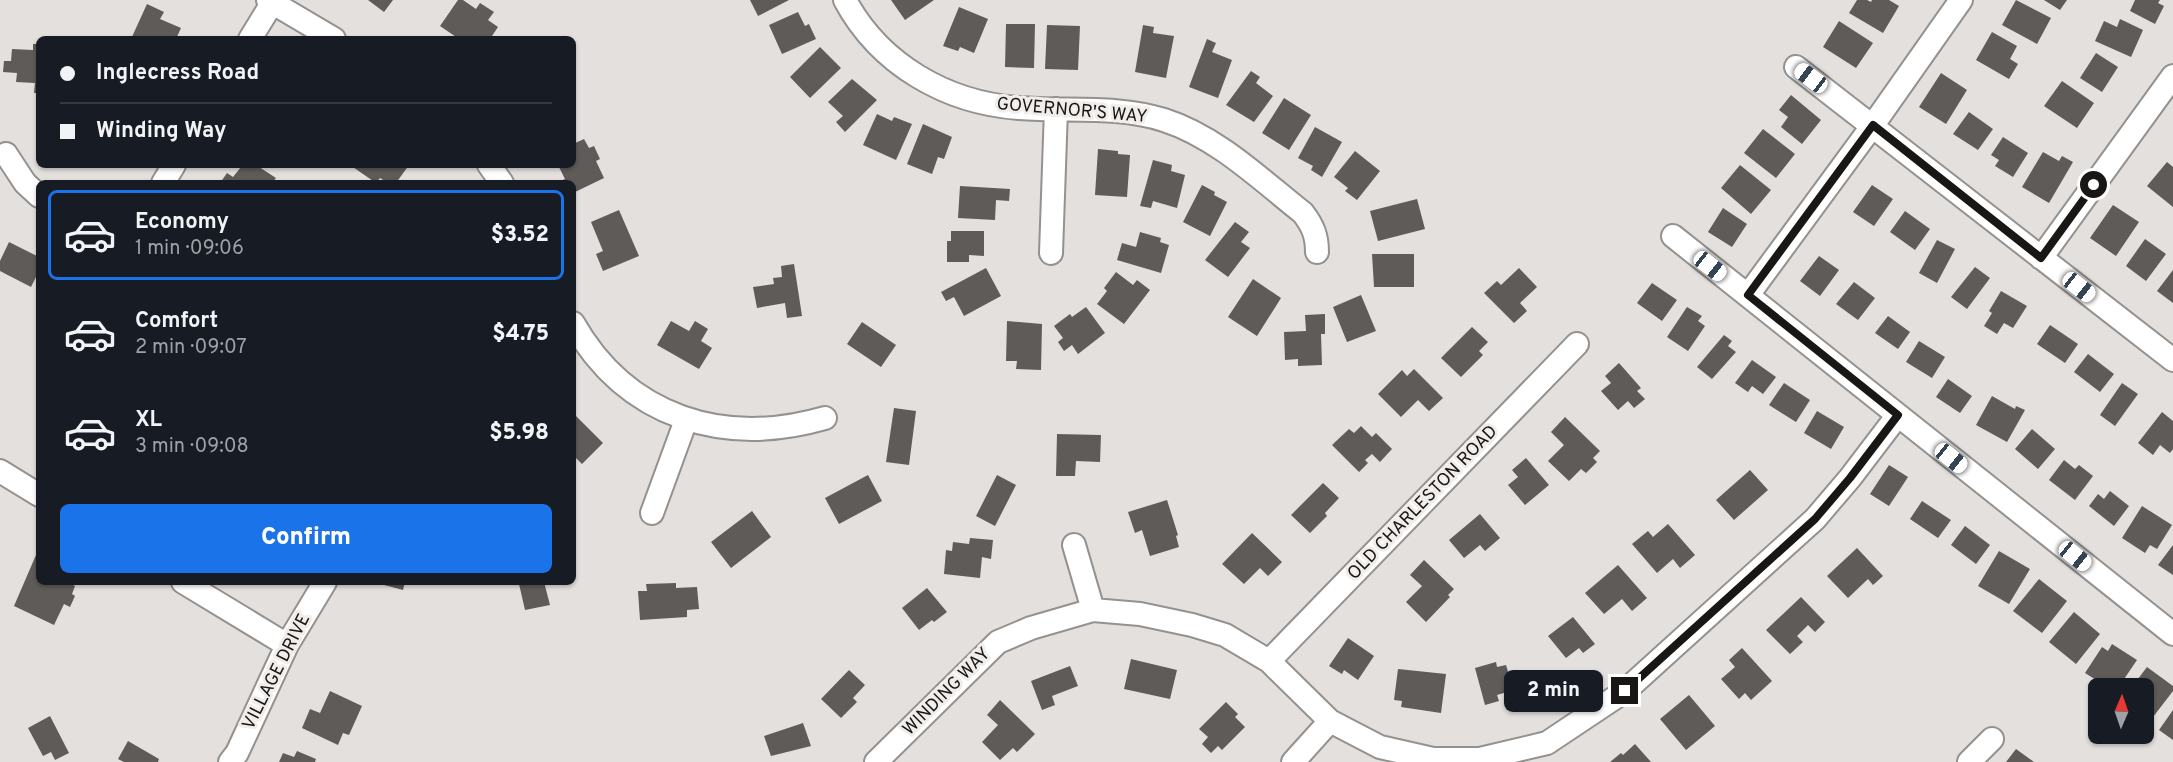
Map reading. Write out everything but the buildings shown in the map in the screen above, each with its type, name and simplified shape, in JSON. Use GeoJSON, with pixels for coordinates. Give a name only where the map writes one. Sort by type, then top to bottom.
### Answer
{"type":"FeatureCollection","features":[{"type":"Feature","properties":{"kind":"street","name":"GOVERNOR'S WAY"},"geometry":{"type":"LineString","coordinates":[[845,0],[884,51],[907,70],[929,84],[969,100],[991,105],[1136,113],[1162,120],[1208,140],[1304,213],[1312,225],[1317,240],[1317,252]]}},
{"type":"Feature","properties":{"kind":"street"},"geometry":{"type":"LineString","coordinates":[[1748,295],[1873,125],[1961,0]]}},
{"type":"Feature","properties":{"kind":"street"},"geometry":{"type":"LineString","coordinates":[[252,36],[271,1],[329,36]]}},
{"type":"Feature","properties":{"kind":"street"},"geometry":{"type":"LineString","coordinates":[[1796,67],[2173,360]]}},
{"type":"Feature","properties":{"kind":"street"},"geometry":{"type":"LineString","coordinates":[[2041,258],[2173,76]]}},
{"type":"Feature","properties":{"kind":"street"},"geometry":{"type":"LineString","coordinates":[[1051,253],[1056,109]]}},
{"type":"Feature","properties":{"kind":"street"},"geometry":{"type":"LineString","coordinates":[[6,154],[26,183],[36,193]]}},
{"type":"Feature","properties":{"kind":"street"},"geometry":{"type":"LineString","coordinates":[[1672,236],[2173,634]]}},
{"type":"Feature","properties":{"kind":"street"},"geometry":{"type":"LineString","coordinates":[[576,328],[589,349],[612,373],[641,397],[686,420],[734,429],[777,428],[825,418]]}},
{"type":"Feature","properties":{"kind":"street","name":"OLD CHARLESTON ROAD"},"geometry":{"type":"LineString","coordinates":[[1269,662],[1577,344]]}},
{"type":"Feature","properties":{"kind":"street","name":"WINDING WAY"},"geometry":{"type":"LineString","coordinates":[[876,762],[998,642],[1031,628],[1093,610],[1140,614],[1225,635],[1269,662],[1330,721],[1380,747],[1433,759],[1480,759],[1547,743],[1625,691],[1815,519],[1898,415]]}},
{"type":"Feature","properties":{"kind":"street"},"geometry":{"type":"LineString","coordinates":[[651,513],[686,420]]}},
{"type":"Feature","properties":{"kind":"street"},"geometry":{"type":"LineString","coordinates":[[0,471],[36,493]]}},
{"type":"Feature","properties":{"kind":"street"},"geometry":{"type":"LineString","coordinates":[[1074,544],[1093,610]]}},
{"type":"Feature","properties":{"kind":"street"},"geometry":{"type":"LineString","coordinates":[[188,585],[287,645]]}},
{"type":"Feature","properties":{"kind":"street","name":"VILLAGE DRIVE"},"geometry":{"type":"LineString","coordinates":[[230,762],[237,753],[287,645],[323,585]]}},
{"type":"Feature","properties":{"kind":"street"},"geometry":{"type":"LineString","coordinates":[[1293,762],[1330,721]]}},
{"type":"Feature","properties":{"kind":"street"},"geometry":{"type":"LineString","coordinates":[[1969,762],[1992,739]]}},
{"type":"Feature","properties":{"kind":"route"},"geometry":{"type":"LineString","coordinates":[[1625,691],[1815,519],[1898,415],[1748,295],[1873,125],[2041,258],[2094,185]]}}]}
